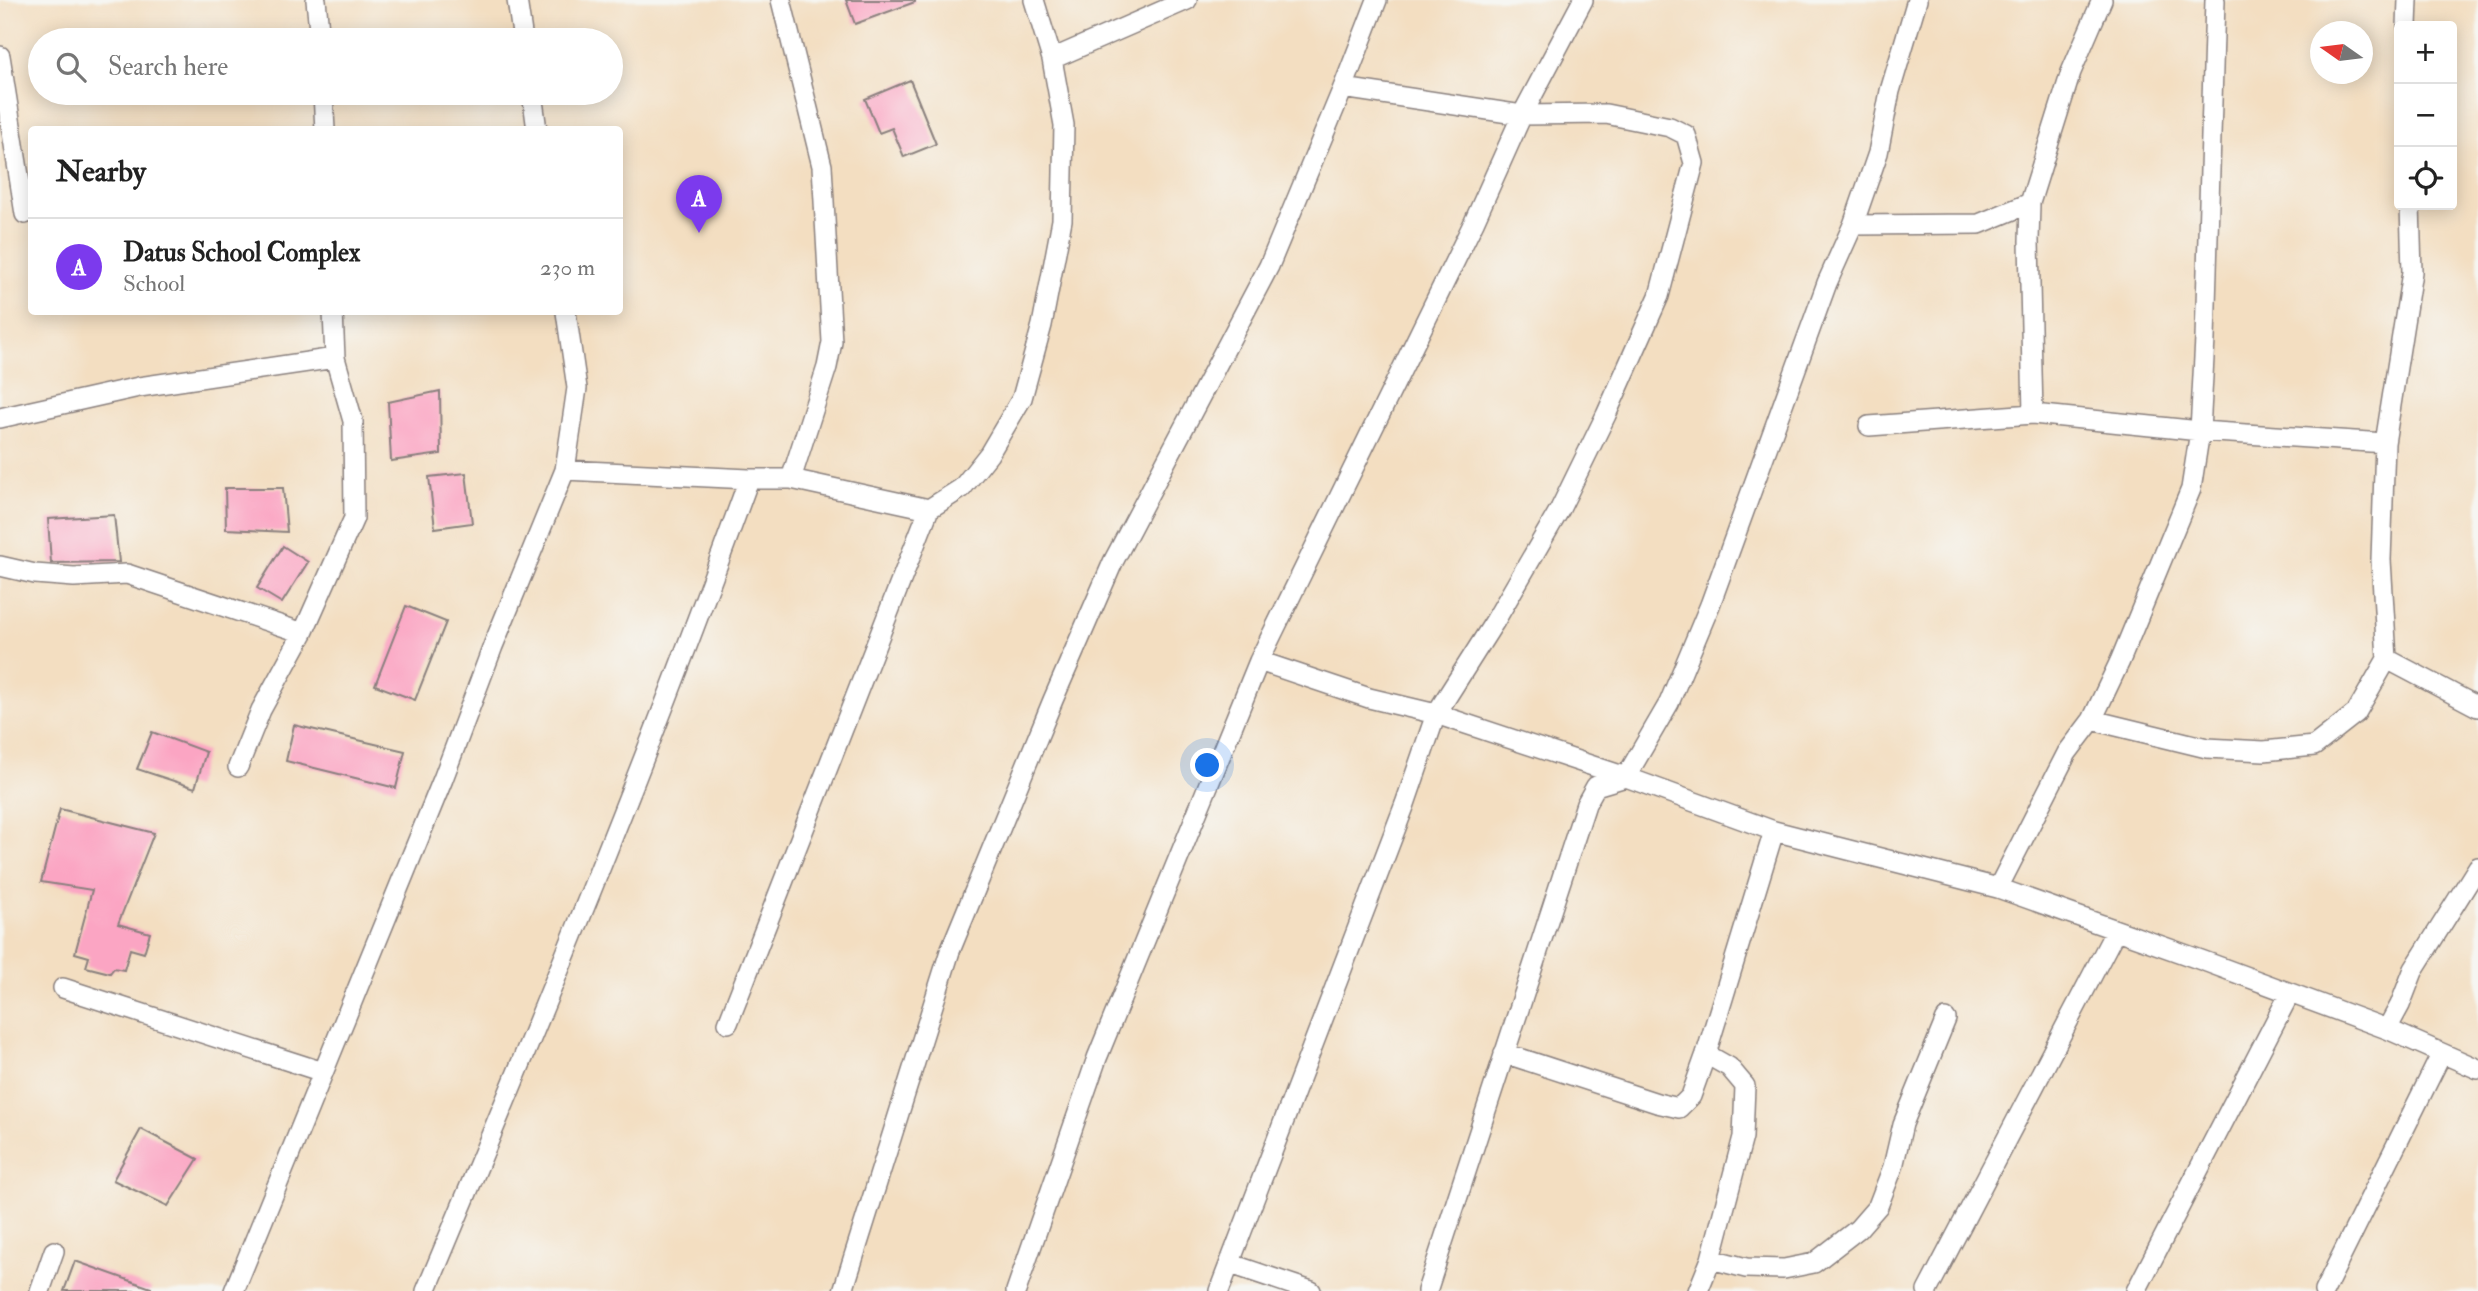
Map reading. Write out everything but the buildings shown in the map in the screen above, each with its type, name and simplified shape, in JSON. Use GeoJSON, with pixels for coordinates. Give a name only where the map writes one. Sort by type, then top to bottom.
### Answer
{"type":"FeatureCollection","features":[{"type":"Feature","properties":{"kind":"street"},"geometry":{"type":"LineString","coordinates":[[316,0],[319,28]]}},
{"type":"Feature","properties":{"kind":"street"},"geometry":{"type":"LineString","coordinates":[[517,0],[521,28]]}},
{"type":"Feature","properties":{"kind":"street"},"geometry":{"type":"LineString","coordinates":[[781,0],[822,166],[832,342],[827,367],[791,479]]}},
{"type":"Feature","properties":{"kind":"street"},"geometry":{"type":"LineString","coordinates":[[728,1023],[929,509],[962,488],[989,454],[1022,398],[1042,325],[1062,220],[1064,125],[1052,59],[1034,0]]}},
{"type":"Feature","properties":{"kind":"street"},"geometry":{"type":"LineString","coordinates":[[1052,59],[1187,0]]}},
{"type":"Feature","properties":{"kind":"street"},"geometry":{"type":"LineString","coordinates":[[843,1291],[950,951],[1053,700],[1113,562],[1269,266],[1377,0]]}},
{"type":"Feature","properties":{"kind":"street"},"geometry":{"type":"LineString","coordinates":[[1016,1291],[1097,1058],[1259,661],[1468,234],[1522,115],[1583,0]]}},
{"type":"Feature","properties":{"kind":"street"},"geometry":{"type":"LineString","coordinates":[[1427,1291],[1586,804],[1596,786],[1626,777],[1669,703],[1710,605],[1827,283],[1853,225],[1878,153],[1889,91],[1917,0]]}},
{"type":"Feature","properties":{"kind":"street"},"geometry":{"type":"LineString","coordinates":[[2033,414],[2030,203],[2071,72],[2102,0]]}},
{"type":"Feature","properties":{"kind":"street"},"geometry":{"type":"LineString","coordinates":[[1998,888],[2067,753],[2092,720],[2120,661],[2191,489],[2200,431],[2206,313],[2215,0]]}},
{"type":"Feature","properties":{"kind":"street"},"geometry":{"type":"LineString","coordinates":[[2407,21],[2408,0]]}},
{"type":"Feature","properties":{"kind":"street"},"geometry":{"type":"LineString","coordinates":[[0,57],[25,214]]}},
{"type":"Feature","properties":{"kind":"street"},"geometry":{"type":"LineString","coordinates":[[1219,1291],[1405,804],[1436,714],[1495,621],[1560,509],[1606,415],[1659,296],[1694,163],[1686,135],[1670,127],[1606,114],[1522,115],[1343,88]]}},
{"type":"Feature","properties":{"kind":"street"},"geometry":{"type":"LineString","coordinates":[[324,105],[325,126]]}},
{"type":"Feature","properties":{"kind":"street"},"geometry":{"type":"LineString","coordinates":[[534,105],[536,126]]}},
{"type":"Feature","properties":{"kind":"street"},"geometry":{"type":"LineString","coordinates":[[1853,225],[1979,224],[2030,203]]}},
{"type":"Feature","properties":{"kind":"street"},"geometry":{"type":"LineString","coordinates":[[2092,720],[2207,748],[2264,751],[2315,746],[2356,713],[2388,659],[2381,560],[2385,443],[2412,272],[2410,210]]}},
{"type":"Feature","properties":{"kind":"street"},"geometry":{"type":"LineString","coordinates":[[238,767],[261,710],[303,633],[354,518],[353,421],[335,358],[333,315]]}},
{"type":"Feature","properties":{"kind":"street"},"geometry":{"type":"LineString","coordinates":[[234,1291],[438,792],[493,646],[565,470],[577,388],[565,315]]}},
{"type":"Feature","properties":{"kind":"street"},"geometry":{"type":"LineString","coordinates":[[0,418],[139,387],[335,358]]}},
{"type":"Feature","properties":{"kind":"street"},"geometry":{"type":"LineString","coordinates":[[1869,426],[2033,414],[2200,431],[2385,443]]}},
{"type":"Feature","properties":{"kind":"street"},"geometry":{"type":"LineString","coordinates":[[565,470],[791,479],[929,509]]}},
{"type":"Feature","properties":{"kind":"street"},"geometry":{"type":"LineString","coordinates":[[426,1291],[530,1043],[689,645],[749,479]]}},
{"type":"Feature","properties":{"kind":"street"},"geometry":{"type":"LineString","coordinates":[[0,566],[35,574],[74,577],[127,574],[303,633]]}},
{"type":"Feature","properties":{"kind":"street"},"geometry":{"type":"LineString","coordinates":[[2388,659],[2478,707]]}},
{"type":"Feature","properties":{"kind":"street"},"geometry":{"type":"LineString","coordinates":[[1259,661],[1369,698],[1436,714],[1626,777],[1774,831],[1998,888],[2387,1029],[2478,1069]]}},
{"type":"Feature","properties":{"kind":"street"},"geometry":{"type":"LineString","coordinates":[[1504,1053],[1679,1108],[1691,1096],[1706,1054],[1774,831]]}},
{"type":"Feature","properties":{"kind":"street"},"geometry":{"type":"LineString","coordinates":[[2387,1029],[2414,969],[2478,867]]}},
{"type":"Feature","properties":{"kind":"street"},"geometry":{"type":"LineString","coordinates":[[1927,1291],[2116,930]]}},
{"type":"Feature","properties":{"kind":"street"},"geometry":{"type":"LineString","coordinates":[[63,988],[323,1072]]}},
{"type":"Feature","properties":{"kind":"street"},"geometry":{"type":"LineString","coordinates":[[2136,1291],[2290,993]]}},
{"type":"Feature","properties":{"kind":"street"},"geometry":{"type":"LineString","coordinates":[[1711,1259],[1746,1268],[1784,1269],[1814,1263],[1858,1229],[1878,1206],[1893,1167],[1903,1124],[1946,1018]]}},
{"type":"Feature","properties":{"kind":"street"},"geometry":{"type":"LineString","coordinates":[[1698,1291],[1711,1259],[1744,1137],[1745,1086],[1729,1067],[1706,1054]]}},
{"type":"Feature","properties":{"kind":"street"},"geometry":{"type":"LineString","coordinates":[[2324,1291],[2441,1055]]}},
{"type":"Feature","properties":{"kind":"street"},"geometry":{"type":"LineString","coordinates":[[40,1291],[54,1251]]}},
{"type":"Feature","properties":{"kind":"street"},"geometry":{"type":"LineString","coordinates":[[1231,1264],[1311,1291]]}},
{"type":"Feature","properties":{"kind":"place","name":"Datus School Complex"},"geometry":{"type":"Point","coordinates":[699,233]}}]}
